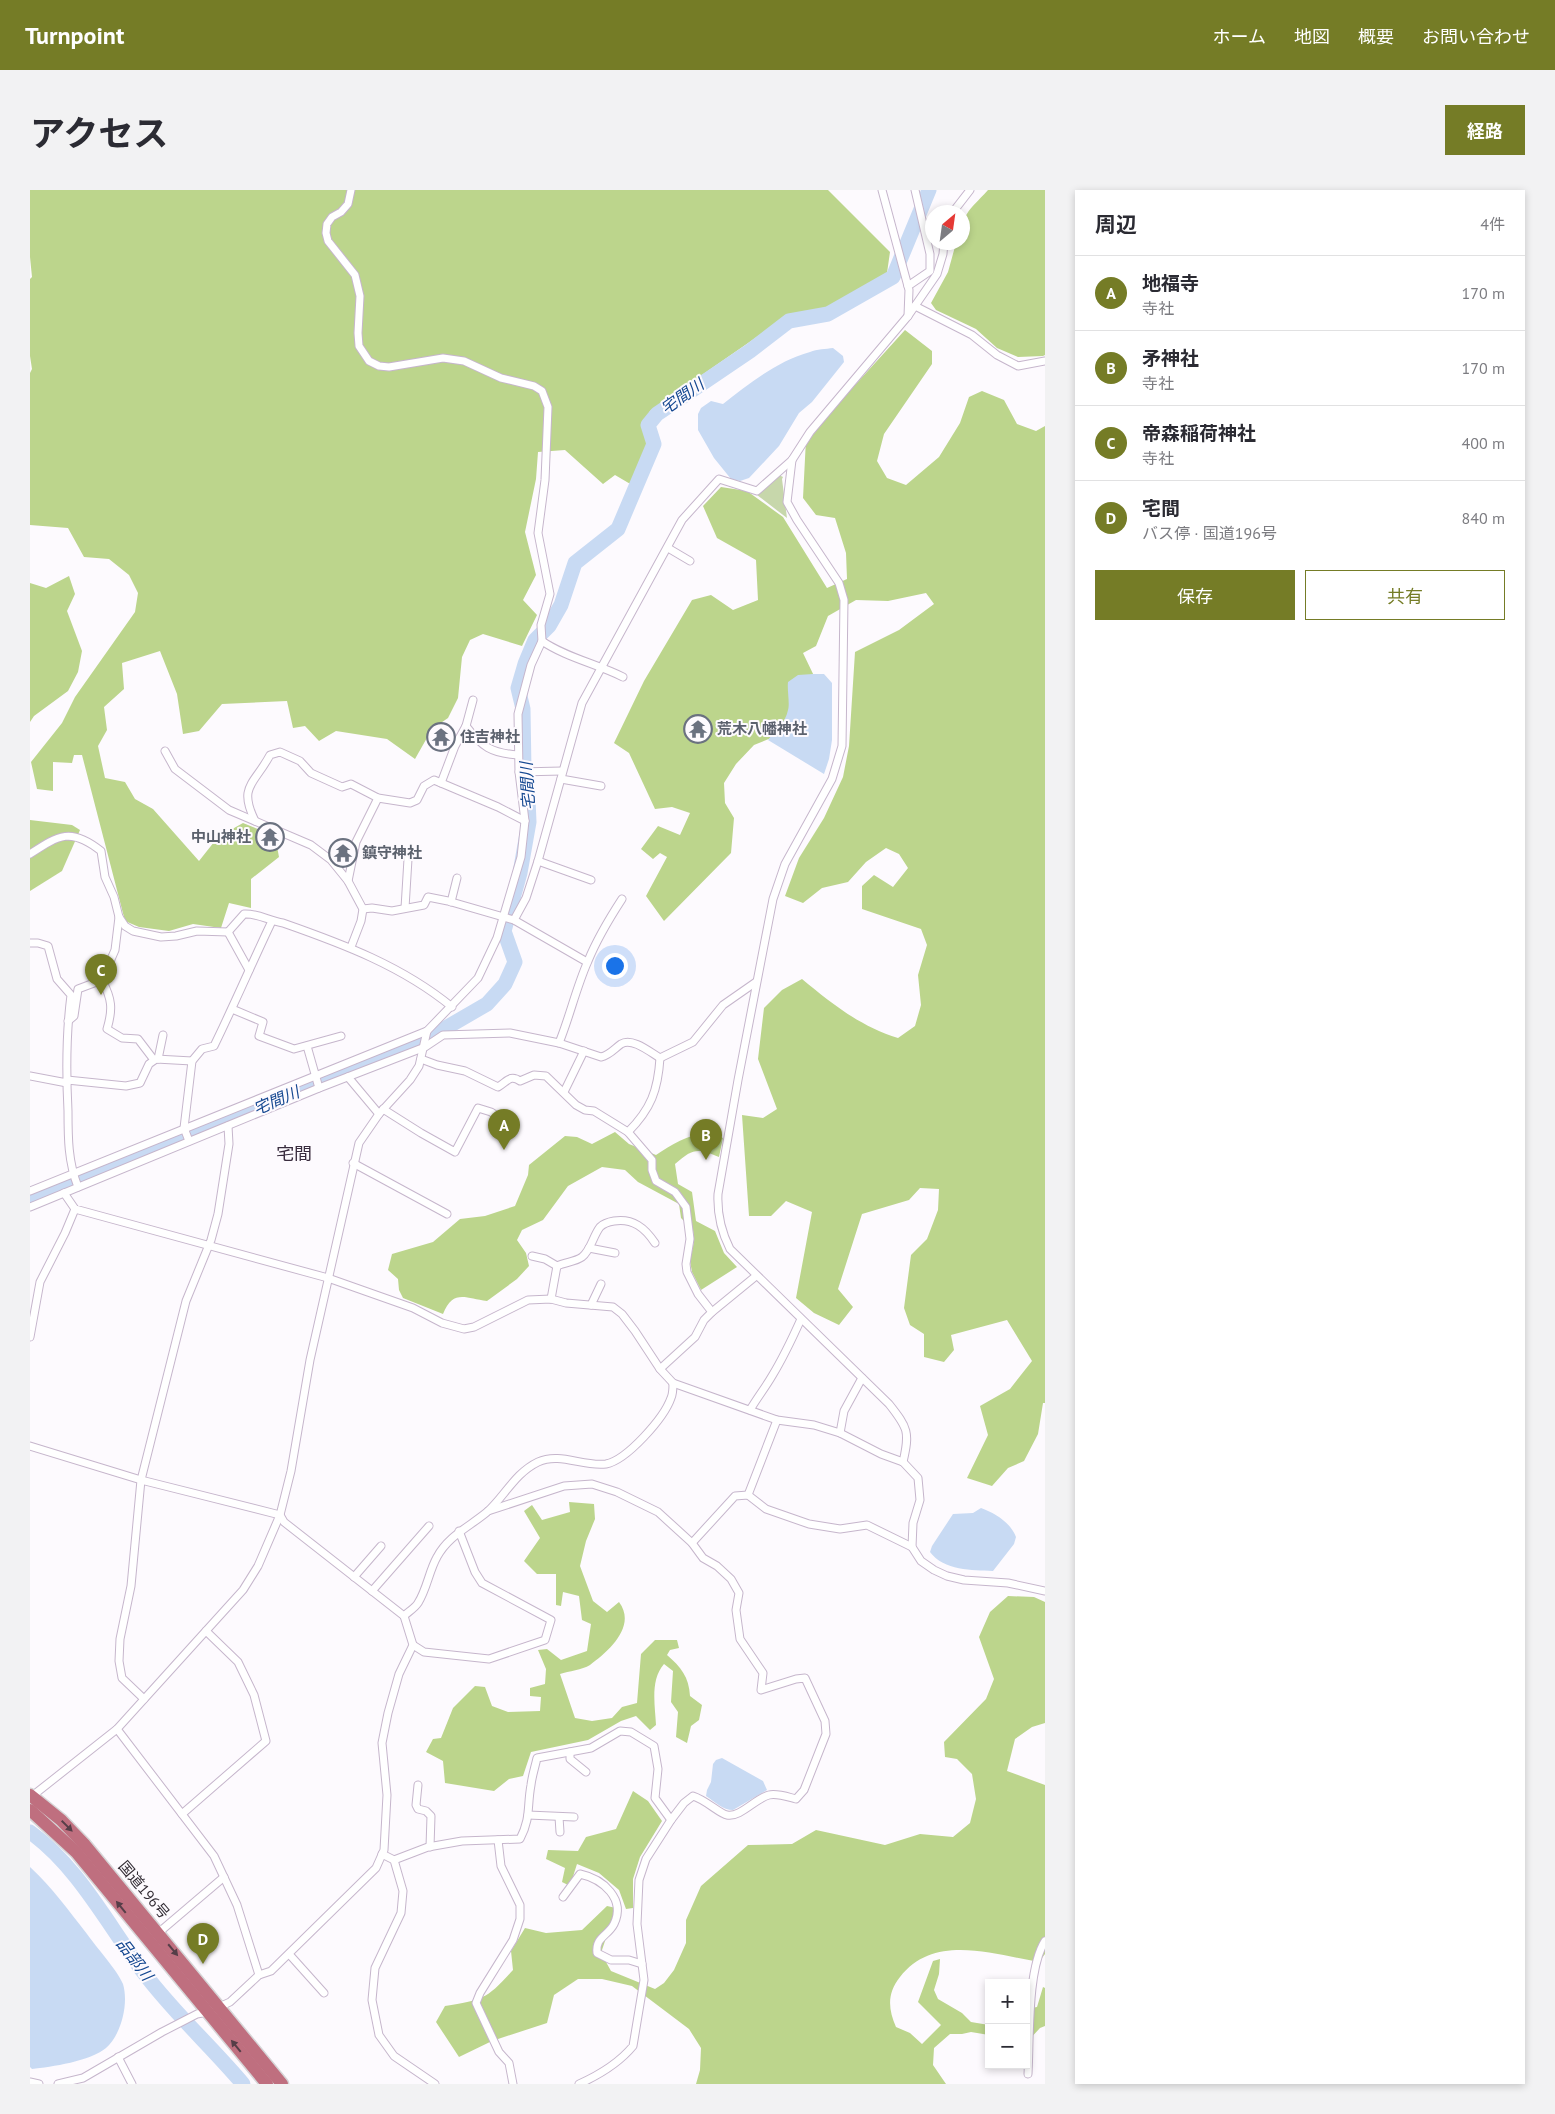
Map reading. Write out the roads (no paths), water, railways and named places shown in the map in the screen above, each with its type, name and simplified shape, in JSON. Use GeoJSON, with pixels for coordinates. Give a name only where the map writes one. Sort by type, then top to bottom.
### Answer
{"type":"FeatureCollection","features":[{"type":"Feature","properties":{"kind":"highway","name":"国道196号"},"geometry":{"type":"LineString","coordinates":[[30,1796],[61,1820],[85,1845],[208,2012],[267,2084]]}},
{"type":"Feature","properties":{"kind":"highway","name":"国道196号"},"geometry":{"type":"LineString","coordinates":[[30,1810],[76,1852],[220,2007],[282,2084]]}},
{"type":"Feature","properties":{"kind":"street"},"geometry":{"type":"LineString","coordinates":[[352,190],[348,204],[332,217],[327,224],[326,233],[328,241],[355,275],[360,296],[359,346],[369,361],[380,366],[389,367],[428,359],[464,361],[501,378],[534,386],[542,391],[548,407],[548,444],[538,533],[550,594],[541,625],[542,641],[531,665],[518,714],[519,772],[525,821],[521,857],[508,918]]}},
{"type":"Feature","properties":{"kind":"street"},"geometry":{"type":"LineString","coordinates":[[882,190],[908,286],[908,316]]}},
{"type":"Feature","properties":{"kind":"street"},"geometry":{"type":"LineString","coordinates":[[908,286],[930,271],[930,254],[915,190]]}},
{"type":"Feature","properties":{"kind":"street"},"geometry":{"type":"LineString","coordinates":[[958,205],[970,190]]}},
{"type":"Feature","properties":{"kind":"street"},"geometry":{"type":"LineString","coordinates":[[30,1191],[75,1179],[316,1081],[427,1031],[452,1007],[478,978],[508,918],[526,898],[538,862],[582,702],[682,520],[719,480],[757,491],[792,460],[810,432],[908,316],[937,274],[943,250]]}},
{"type":"Feature","properties":{"kind":"street"},"geometry":{"type":"LineString","coordinates":[[915,306],[972,335],[996,355],[1018,366],[1045,361]]}},
{"type":"Feature","properties":{"kind":"street"},"geometry":{"type":"LineString","coordinates":[[792,460],[787,502],[839,583],[844,600],[842,746],[832,779],[785,864],[772,899],[720,1185],[718,1212],[722,1233],[730,1249],[889,1404],[902,1420],[908,1440],[903,1462]]}},
{"type":"Feature","properties":{"kind":"street"},"geometry":{"type":"LineString","coordinates":[[668,548],[690,561]]}},
{"type":"Feature","properties":{"kind":"street"},"geometry":{"type":"LineString","coordinates":[[542,641],[551,647],[602,666],[622,678]]}},
{"type":"Feature","properties":{"kind":"street"},"geometry":{"type":"LineString","coordinates":[[441,783],[455,746],[466,726],[473,700]]}},
{"type":"Feature","properties":{"kind":"street"},"geometry":{"type":"LineString","coordinates":[[466,726],[476,739],[490,750],[503,754],[518,755]]}},
{"type":"Feature","properties":{"kind":"street"},"geometry":{"type":"LineString","coordinates":[[165,751],[175,769],[228,810],[311,845],[330,860],[348,881],[363,909],[362,921],[351,947]]}},
{"type":"Feature","properties":{"kind":"street"},"geometry":{"type":"LineString","coordinates":[[255,821],[247,805],[248,788],[260,774],[270,755],[280,752],[300,761],[311,773],[342,787],[351,784],[378,798],[410,803],[417,800],[424,786],[434,780],[498,807],[525,821]]}},
{"type":"Feature","properties":{"kind":"street"},"geometry":{"type":"LineString","coordinates":[[519,772],[532,771],[561,775],[600,786]]}},
{"type":"Feature","properties":{"kind":"street"},"geometry":{"type":"LineString","coordinates":[[348,881],[356,842],[378,798]]}},
{"type":"Feature","properties":{"kind":"street"},"geometry":{"type":"LineString","coordinates":[[30,854],[54,838],[65,835],[89,841],[101,851],[105,877],[114,896],[118,917],[115,950],[102,980],[78,989],[74,1016],[68,1021]]}},
{"type":"Feature","properties":{"kind":"street"},"geometry":{"type":"LineString","coordinates":[[405,908],[408,859]]}},
{"type":"Feature","properties":{"kind":"street"},"geometry":{"type":"LineString","coordinates":[[538,862],[591,880]]}},
{"type":"Feature","properties":{"kind":"street"},"geometry":{"type":"LineString","coordinates":[[451,902],[457,878]]}},
{"type":"Feature","properties":{"kind":"street"},"geometry":{"type":"LineString","coordinates":[[363,909],[372,908],[392,911],[424,905],[428,897],[451,902],[508,918],[587,962]]}},
{"type":"Feature","properties":{"kind":"street"},"geometry":{"type":"LineString","coordinates":[[559,1043],[569,1019],[587,962],[622,899]]}},
{"type":"Feature","properties":{"kind":"street"},"geometry":{"type":"LineString","coordinates":[[228,932],[244,914],[256,914],[272,921],[283,923],[351,947],[410,976],[430,988],[452,1007]]}},
{"type":"Feature","properties":{"kind":"street"},"geometry":{"type":"LineString","coordinates":[[118,917],[125,926],[133,931],[161,937],[197,931],[228,932]]}},
{"type":"Feature","properties":{"kind":"street"},"geometry":{"type":"LineString","coordinates":[[186,1134],[192,1062],[202,1049],[214,1046],[272,921]]}},
{"type":"Feature","properties":{"kind":"street"},"geometry":{"type":"LineString","coordinates":[[228,932],[249,970]]}},
{"type":"Feature","properties":{"kind":"street"},"geometry":{"type":"LineString","coordinates":[[30,943],[38,942],[48,946],[57,979],[71,995],[66,1045],[69,1150],[75,1179]]}},
{"type":"Feature","properties":{"kind":"street"},"geometry":{"type":"LineString","coordinates":[[102,980],[112,1008],[107,1029],[122,1038],[138,1039],[156,1060]]}},
{"type":"Feature","properties":{"kind":"street"},"geometry":{"type":"LineString","coordinates":[[660,1058],[693,1042],[723,1005],[756,982]]}},
{"type":"Feature","properties":{"kind":"street"},"geometry":{"type":"LineString","coordinates":[[232,1009],[263,1022],[259,1036],[294,1049],[341,1036]]}},
{"type":"Feature","properties":{"kind":"street"},"geometry":{"type":"LineString","coordinates":[[30,1796],[117,1729],[243,1590],[258,1566],[280,1515],[291,1471],[310,1360],[353,1163],[359,1144],[381,1111],[410,1080],[421,1059],[427,1031]]}},
{"type":"Feature","properties":{"kind":"street"},"geometry":{"type":"LineString","coordinates":[[30,1207],[64,1193],[75,1179],[186,1134],[228,1126],[316,1081],[348,1077],[424,1048],[443,1035],[510,1033],[559,1043],[601,1057],[607,1055],[623,1042],[631,1042],[660,1058]]}},
{"type":"Feature","properties":{"kind":"street"},"geometry":{"type":"LineString","coordinates":[[156,1060],[163,1035]]}},
{"type":"Feature","properties":{"kind":"street"},"geometry":{"type":"LineString","coordinates":[[307,1046],[316,1081]]}},
{"type":"Feature","properties":{"kind":"street"},"geometry":{"type":"LineString","coordinates":[[564,1092],[584,1051]]}},
{"type":"Feature","properties":{"kind":"street"},"geometry":{"type":"LineString","coordinates":[[628,1132],[642,1118],[651,1104],[659,1080],[660,1058]]}},
{"type":"Feature","properties":{"kind":"street"},"geometry":{"type":"LineString","coordinates":[[421,1059],[437,1065],[465,1071],[498,1087],[510,1078],[516,1078],[520,1081],[534,1075],[546,1076],[585,1110],[594,1111],[628,1132],[652,1160],[652,1170],[656,1181],[675,1192],[686,1207],[690,1239],[686,1264],[687,1272],[698,1294],[712,1312]]}},
{"type":"Feature","properties":{"kind":"street"},"geometry":{"type":"LineString","coordinates":[[30,1076],[67,1082],[126,1086],[140,1083],[149,1064],[156,1060],[192,1062]]}},
{"type":"Feature","properties":{"kind":"street"},"geometry":{"type":"LineString","coordinates":[[348,1077],[381,1111],[455,1152],[478,1108],[491,1112],[500,1118]]}},
{"type":"Feature","properties":{"kind":"street"},"geometry":{"type":"LineString","coordinates":[[144,1699],[122,1678],[119,1661],[120,1639],[131,1586],[141,1480],[186,1301],[209,1246],[218,1214],[229,1144],[228,1126]]}},
{"type":"Feature","properties":{"kind":"street"},"geometry":{"type":"LineString","coordinates":[[353,1163],[447,1214]]}},
{"type":"Feature","properties":{"kind":"street"},"geometry":{"type":"LineString","coordinates":[[64,1193],[75,1209],[328,1278],[413,1308],[442,1323],[464,1329],[474,1327],[528,1300],[551,1299],[613,1307],[622,1314],[660,1368],[673,1383],[777,1420],[814,1425],[840,1432],[881,1454],[903,1462],[918,1478],[920,1500],[913,1523],[912,1547]]}},
{"type":"Feature","properties":{"kind":"street"},"geometry":{"type":"LineString","coordinates":[[30,1338],[40,1282],[75,1209]]}},
{"type":"Feature","properties":{"kind":"street"},"geometry":{"type":"LineString","coordinates":[[557,1266],[584,1256],[600,1228],[605,1223],[621,1220],[632,1221],[642,1227],[655,1243]]}},
{"type":"Feature","properties":{"kind":"street"},"geometry":{"type":"LineString","coordinates":[[589,1248],[615,1253]]}},
{"type":"Feature","properties":{"kind":"street"},"geometry":{"type":"LineString","coordinates":[[532,1256],[545,1259],[557,1266]]}},
{"type":"Feature","properties":{"kind":"street"},"geometry":{"type":"LineString","coordinates":[[551,1299],[557,1266]]}},
{"type":"Feature","properties":{"kind":"street"},"geometry":{"type":"LineString","coordinates":[[660,1368],[695,1337],[704,1320],[712,1312],[756,1276]]}},
{"type":"Feature","properties":{"kind":"street"},"geometry":{"type":"LineString","coordinates":[[590,1305],[601,1284]]}},
{"type":"Feature","properties":{"kind":"street"},"geometry":{"type":"LineString","coordinates":[[750,1410],[781,1361],[801,1319]]}},
{"type":"Feature","properties":{"kind":"street"},"geometry":{"type":"LineString","coordinates":[[840,1432],[844,1411],[862,1378]]}},
{"type":"Feature","properties":{"kind":"street"},"geometry":{"type":"LineString","coordinates":[[404,1616],[418,1603],[436,1558],[447,1542],[488,1511],[510,1484],[538,1462],[555,1458],[592,1464],[607,1464],[623,1456],[649,1432],[663,1412],[671,1398],[673,1383]]}},
{"type":"Feature","properties":{"kind":"street"},"geometry":{"type":"LineString","coordinates":[[748,1495],[777,1420]]}},
{"type":"Feature","properties":{"kind":"street"},"geometry":{"type":"LineString","coordinates":[[30,1446],[141,1480],[280,1515],[284,1522],[404,1616],[413,1644],[424,1652],[489,1659],[545,1640],[551,1620],[482,1583],[459,1532]]}},
{"type":"Feature","properties":{"kind":"street"},"geometry":{"type":"LineString","coordinates":[[488,1511],[564,1486],[592,1484],[617,1492],[658,1512],[692,1543],[703,1558],[717,1566],[731,1578],[739,1593],[736,1610],[740,1639],[763,1673],[761,1690],[796,1678],[805,1678],[824,1721],[826,1734],[804,1790],[796,1799],[772,1794],[761,1798],[737,1814],[727,1815],[704,1800],[693,1796],[684,1803],[671,1820],[646,1859],[639,1880],[637,1924],[644,1980],[633,2046],[627,2053],[596,2076],[579,2084]]}},
{"type":"Feature","properties":{"kind":"street"},"geometry":{"type":"LineString","coordinates":[[692,1543],[734,1496],[748,1495],[766,1509],[809,1524],[840,1529],[867,1525],[912,1547],[921,1562],[947,1576],[964,1580],[1008,1583],[1045,1591]]}},
{"type":"Feature","properties":{"kind":"street"},"geometry":{"type":"LineString","coordinates":[[372,1591],[429,1526]]}},
{"type":"Feature","properties":{"kind":"street"},"geometry":{"type":"LineString","coordinates":[[354,1577],[381,1546]]}},
{"type":"Feature","properties":{"kind":"street"},"geometry":{"type":"LineString","coordinates":[[182,1814],[266,1741],[254,1695],[238,1662],[206,1631]]}},
{"type":"Feature","properties":{"kind":"street"},"geometry":{"type":"LineString","coordinates":[[58,2084],[83,2078],[197,2014],[208,2012],[230,2002],[259,1975],[271,1971],[376,1868],[384,1850],[387,1795],[382,1743],[399,1674],[413,1644]]}},
{"type":"Feature","properties":{"kind":"street"},"geometry":{"type":"LineString","coordinates":[[117,1729],[214,1856],[237,1905],[259,1975]]}},
{"type":"Feature","properties":{"kind":"street"},"geometry":{"type":"LineString","coordinates":[[382,1854],[394,1860],[430,1847],[462,1840],[520,1839],[530,1807],[530,1787],[537,1758],[591,1748],[620,1730],[631,1732],[654,1746],[657,1758],[655,1798],[671,1820]]}},
{"type":"Feature","properties":{"kind":"street"},"geometry":{"type":"LineString","coordinates":[[570,1752],[570,1759],[586,1772]]}},
{"type":"Feature","properties":{"kind":"street"},"geometry":{"type":"LineString","coordinates":[[418,1785],[416,1805],[418,1809],[426,1811],[431,1816],[430,1847]]}},
{"type":"Feature","properties":{"kind":"street"},"geometry":{"type":"LineString","coordinates":[[528,1815],[574,1817]]}},
{"type":"Feature","properties":{"kind":"street"},"geometry":{"type":"LineString","coordinates":[[560,1817],[560,1832]]}},
{"type":"Feature","properties":{"kind":"street"},"geometry":{"type":"LineString","coordinates":[[498,1840],[501,1866],[520,1904],[520,1919],[513,1940],[480,1993],[476,2003],[499,2052],[509,2063],[513,2084]]}},
{"type":"Feature","properties":{"kind":"street"},"geometry":{"type":"LineString","coordinates":[[394,1860],[403,1891],[401,1914],[375,1968],[372,2000],[379,2035],[394,2056],[436,2084]]}},
{"type":"Feature","properties":{"kind":"street"},"geometry":{"type":"LineString","coordinates":[[564,1897],[580,1874],[588,1875],[605,1885],[613,1893],[617,1911],[612,1927],[604,1934],[596,1946],[597,1953],[611,1960],[629,1960],[642,1964]]}},
{"type":"Feature","properties":{"kind":"street"},"geometry":{"type":"LineString","coordinates":[[154,1937],[224,1877]]}},
{"type":"Feature","properties":{"kind":"street"},"geometry":{"type":"LineString","coordinates":[[1028,2074],[1033,1989],[1038,1952],[1045,1941]]}},
{"type":"Feature","properties":{"kind":"street"},"geometry":{"type":"LineString","coordinates":[[288,1954],[324,1993]]}},
{"type":"Feature","properties":{"kind":"street"},"geometry":{"type":"LineString","coordinates":[[118,2057],[132,2084]]}},
{"type":"Feature","properties":{"kind":"street"},"geometry":{"type":"LineString","coordinates":[[30,2082],[39,2084]]}},
{"type":"Feature","properties":{"kind":"water"},"geometry":{"type":"Polygon","coordinates":[[[833,348],[843,356],[844,362],[812,402],[799,413],[779,446],[749,478],[740,481],[731,479],[714,458],[698,430],[698,414],[701,408],[711,401],[723,404],[764,374],[786,361],[813,351],[833,348]]]}},
{"type":"Feature","properties":{"kind":"water"},"geometry":{"type":"Polygon","coordinates":[[[824,674],[832,683],[832,740],[824,774],[768,740],[787,714],[789,707],[788,682],[798,675],[824,674]]]}},
{"type":"Feature","properties":{"kind":"water"},"geometry":{"type":"Polygon","coordinates":[[[981,1508],[1002,1519],[1016,1537],[1014,1544],[993,1571],[951,1566],[943,1563],[930,1552],[953,1514],[973,1513],[981,1508]]]}},
{"type":"Feature","properties":{"kind":"water"},"geometry":{"type":"Polygon","coordinates":[[[722,1758],[763,1781],[767,1790],[733,1810],[726,1809],[706,1796],[711,1782],[713,1764],[716,1760],[722,1758]]]}},
{"type":"Feature","properties":{"kind":"water"},"geometry":{"type":"Polygon","coordinates":[[[30,1867],[60,1899],[117,1973],[125,1992],[124,2010],[120,2027],[106,2048],[81,2060],[32,2069],[30,2067],[30,1867]]]}},
{"type":"Feature","properties":{"kind":"waterway","name":"宅間川"},"geometry":{"type":"LineString","coordinates":[[30,1198],[67,1181],[244,1113],[437,1033],[487,1004],[505,984],[515,962],[504,931],[520,873],[529,822],[524,771],[523,709],[518,688],[535,640],[549,626],[561,605],[575,563],[618,529],[654,444],[648,425],[657,414],[750,351],[789,321],[828,314],[893,277],[929,190]]}},
{"type":"Feature","properties":{"kind":"waterway","name":"品部川"},"geometry":{"type":"LineString","coordinates":[[30,1832],[47,1846],[78,1879],[156,1988],[243,2084]]}},
{"type":"Feature","properties":{"kind":"place","name":"荒木八幡神社"},"geometry":{"type":"Point","coordinates":[698,729]}},
{"type":"Feature","properties":{"kind":"place","name":"住吉神社"},"geometry":{"type":"Point","coordinates":[441,737]}},
{"type":"Feature","properties":{"kind":"place","name":"中山神社"},"geometry":{"type":"Point","coordinates":[270,837]}},
{"type":"Feature","properties":{"kind":"place","name":"鎮守神社"},"geometry":{"type":"Point","coordinates":[343,853]}},
{"type":"Feature","properties":{"kind":"place","name":"帝森稲荷神社"},"geometry":{"type":"Point","coordinates":[101,995]}},
{"type":"Feature","properties":{"kind":"place","name":"地福寺"},"geometry":{"type":"Point","coordinates":[504,1150]}},
{"type":"Feature","properties":{"kind":"place","name":"矛神社"},"geometry":{"type":"Point","coordinates":[706,1160]}},
{"type":"Feature","properties":{"kind":"place","name":"宅間"},"geometry":{"type":"Point","coordinates":[203,1964]}},
{"type":"Feature","properties":{"kind":"district","name":"宅間"},"geometry":{"type":"Point","coordinates":[294,1154]}}]}
